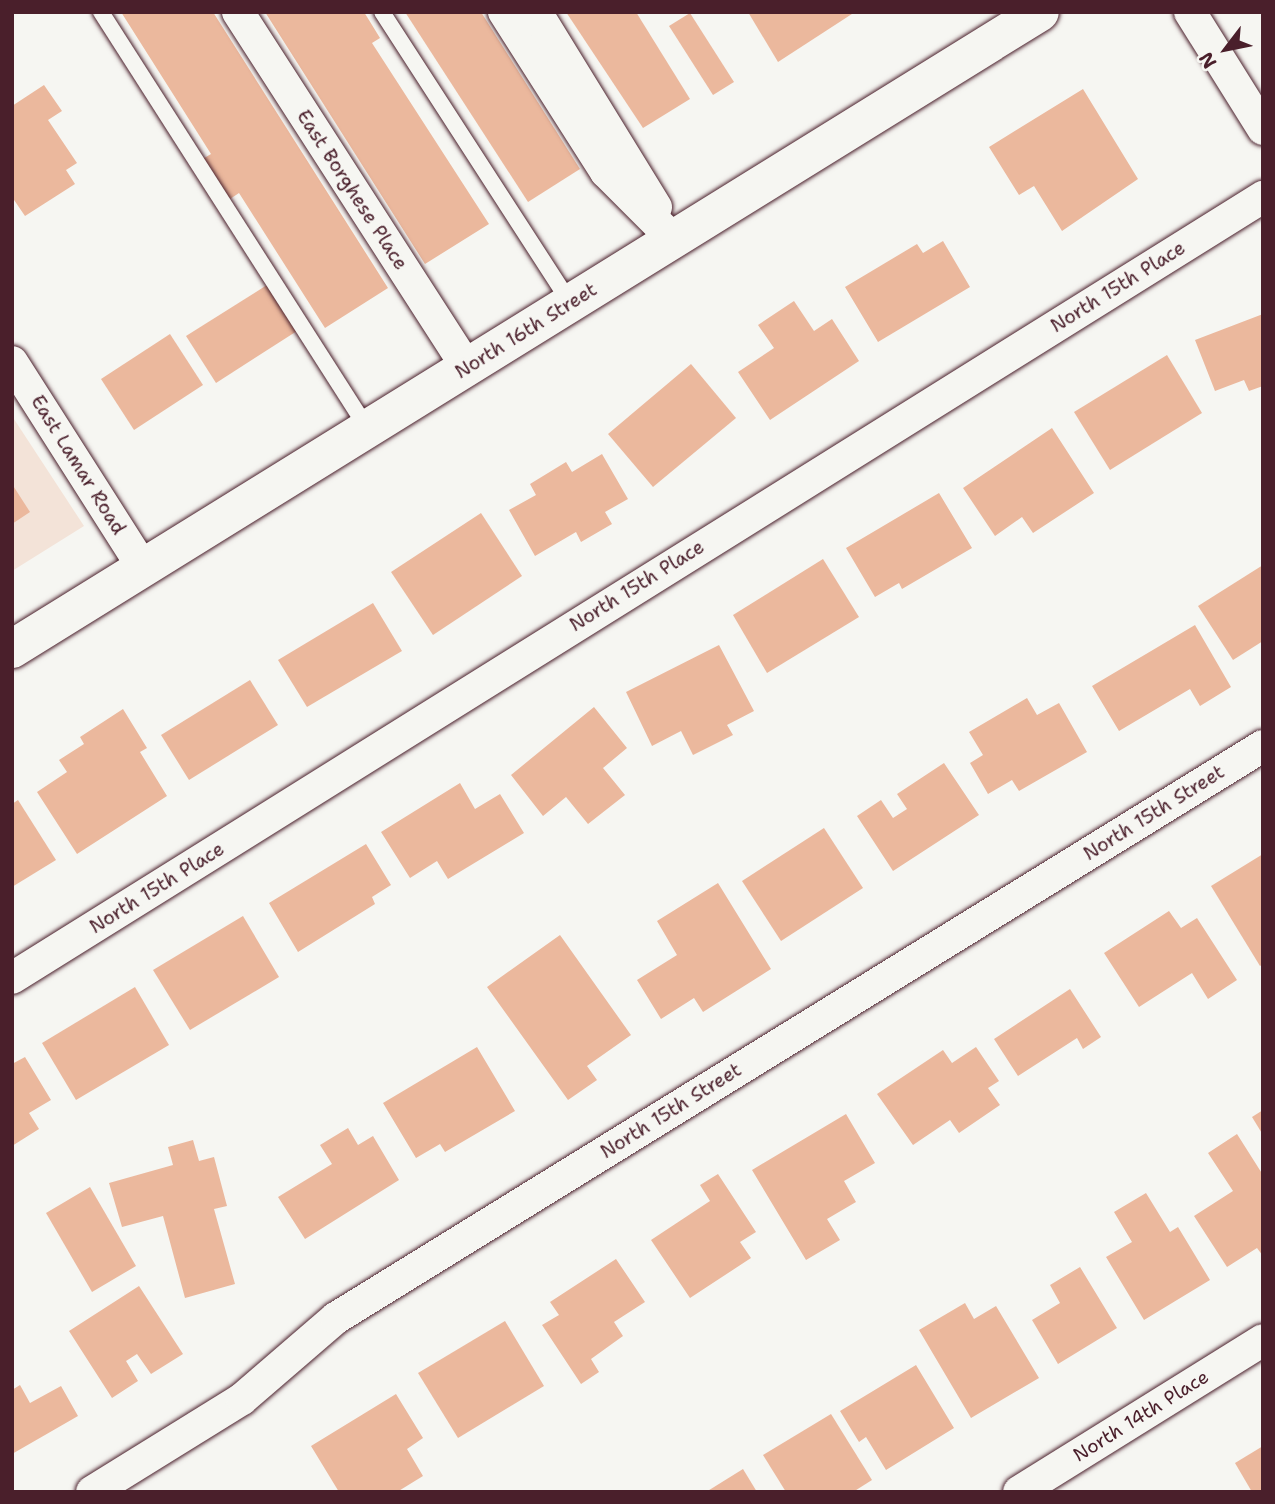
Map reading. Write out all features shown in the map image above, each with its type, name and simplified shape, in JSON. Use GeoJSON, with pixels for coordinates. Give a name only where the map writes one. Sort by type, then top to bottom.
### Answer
{"type":"FeatureCollection","features":[{"type":"Feature","properties":{"kind":"main road","name":"North 16th Street"},"geometry":{"type":"LineString","coordinates":[[12,649],[1040,12]]}},
{"type":"Feature","properties":{"kind":"street","name":"East Borghese Place"},"geometry":{"type":"LineString","coordinates":[[238,12],[467,368]]}},
{"type":"Feature","properties":{"kind":"street"},"geometry":{"type":"LineString","coordinates":[[504,12],[606,172],[674,239]]}},
{"type":"Feature","properties":{"kind":"street"},"geometry":{"type":"LineString","coordinates":[[537,12],[627,155],[674,239]]}},
{"type":"Feature","properties":{"kind":"street"},"geometry":{"type":"LineString","coordinates":[[1189,12],[1263,129]]}},
{"type":"Feature","properties":{"kind":"street","name":"North 15th Place"},"geometry":{"type":"LineString","coordinates":[[12,978],[1263,197]]}},
{"type":"Feature","properties":{"kind":"street","name":"East Lamar Road"},"geometry":{"type":"LineString","coordinates":[[12,362],[143,568]]}},
{"type":"Feature","properties":{"kind":"street","name":"North 15th Street"},"geometry":{"type":"LineString","coordinates":[[92,1492],[242,1399],[336,1318],[1263,746]]}},
{"type":"Feature","properties":{"kind":"street","name":"North 14th Place"},"geometry":{"type":"LineString","coordinates":[[1020,1492],[1263,1340]]}},
{"type":"Feature","properties":{"kind":"lane"},"geometry":{"type":"LineString","coordinates":[[101,12],[369,430]]}},
{"type":"Feature","properties":{"kind":"lane"},"geometry":{"type":"LineString","coordinates":[[382,12],[571,304]]}},
{"type":"Feature","properties":{"kind":"shaded area"},"geometry":{"type":"Polygon","coordinates":[[[12,416],[84,526],[12,571],[12,416]]]}},
{"type":"Feature","properties":{"kind":"building"},"geometry":{"type":"Polygon","coordinates":[[[121,12],[213,12],[388,288],[325,328],[239,193],[227,201],[201,160],[211,154],[121,12]]]}},
{"type":"Feature","properties":{"kind":"building"},"geometry":{"type":"Polygon","coordinates":[[[265,12],[364,12],[380,38],[372,43],[489,224],[425,264],[265,12]]]}},
{"type":"Feature","properties":{"kind":"building"},"geometry":{"type":"Polygon","coordinates":[[[405,12],[481,12],[580,169],[528,202],[405,12]]]}},
{"type":"Feature","properties":{"kind":"building"},"geometry":{"type":"Polygon","coordinates":[[[566,12],[636,12],[690,99],[643,128],[566,12]]]}},
{"type":"Feature","properties":{"kind":"building"},"geometry":{"type":"Polygon","coordinates":[[[748,12],[855,12],[778,62],[748,12]]]}},
{"type":"Feature","properties":{"kind":"building"},"geometry":{"type":"Polygon","coordinates":[[[690,13],[734,82],[713,95],[669,26],[690,13]]]}},
{"type":"Feature","properties":{"kind":"building"},"geometry":{"type":"Polygon","coordinates":[[[44,85],[62,111],[48,120],[77,163],[66,170],[75,184],[25,216],[12,197],[12,106],[44,85]]]}},
{"type":"Feature","properties":{"kind":"building"},"geometry":{"type":"Polygon","coordinates":[[[1083,89],[1138,179],[1062,231],[1034,186],[1019,195],[989,147],[1083,89]]]}},
{"type":"Feature","properties":{"kind":"building"},"geometry":{"type":"Polygon","coordinates":[[[943,241],[970,287],[878,342],[845,287],[917,244],[923,253],[943,241]]]}},
{"type":"Feature","properties":{"kind":"building"},"geometry":{"type":"Polygon","coordinates":[[[267,285],[297,331],[216,383],[186,336],[267,285]]]}},
{"type":"Feature","properties":{"kind":"building"},"geometry":{"type":"Polygon","coordinates":[[[794,301],[814,331],[832,319],[859,361],[770,420],[738,372],[774,348],[758,325],[794,301]]]}},
{"type":"Feature","properties":{"kind":"building"},"geometry":{"type":"Polygon","coordinates":[[[1263,314],[1263,386],[1249,391],[1244,380],[1215,391],[1195,340],[1263,314]]]}},
{"type":"Feature","properties":{"kind":"building"},"geometry":{"type":"Polygon","coordinates":[[[170,334],[203,385],[134,430],[101,379],[170,334]]]}},
{"type":"Feature","properties":{"kind":"building"},"geometry":{"type":"Polygon","coordinates":[[[1167,355],[1202,413],[1110,470],[1074,412],[1167,355]]]}},
{"type":"Feature","properties":{"kind":"building"},"geometry":{"type":"Polygon","coordinates":[[[691,364],[736,418],[653,487],[608,434],[691,364]]]}},
{"type":"Feature","properties":{"kind":"building"},"geometry":{"type":"Polygon","coordinates":[[[1052,428],[1094,493],[1033,533],[1022,517],[995,536],[963,488],[1052,428]]]}},
{"type":"Feature","properties":{"kind":"building"},"geometry":{"type":"Polygon","coordinates":[[[602,454],[628,499],[605,512],[612,524],[581,542],[576,532],[535,556],[509,510],[536,495],[530,484],[566,462],[572,472],[602,454]]]}},
{"type":"Feature","properties":{"kind":"building"},"geometry":{"type":"Polygon","coordinates":[[[12,484],[30,512],[12,524],[12,484]]]}},
{"type":"Feature","properties":{"kind":"building"},"geometry":{"type":"Polygon","coordinates":[[[939,493],[972,548],[902,589],[899,583],[875,597],[846,548],[939,493]]]}},
{"type":"Feature","properties":{"kind":"building"},"geometry":{"type":"Polygon","coordinates":[[[481,513],[522,576],[433,635],[391,572],[481,513]]]}},
{"type":"Feature","properties":{"kind":"building"},"geometry":{"type":"Polygon","coordinates":[[[823,559],[859,617],[767,673],[733,615],[823,559]]]}},
{"type":"Feature","properties":{"kind":"building"},"geometry":{"type":"Polygon","coordinates":[[[1263,565],[1263,641],[1233,660],[1198,606],[1263,565]]]}},
{"type":"Feature","properties":{"kind":"building"},"geometry":{"type":"Polygon","coordinates":[[[373,603],[402,651],[307,707],[278,660],[373,603]]]}},
{"type":"Feature","properties":{"kind":"building"},"geometry":{"type":"Polygon","coordinates":[[[1195,625],[1231,687],[1200,706],[1190,689],[1119,731],[1092,686],[1195,625]]]}},
{"type":"Feature","properties":{"kind":"building"},"geometry":{"type":"Polygon","coordinates":[[[719,645],[754,711],[727,725],[733,735],[693,755],[681,731],[652,746],[626,692],[719,645]]]}},
{"type":"Feature","properties":{"kind":"building"},"geometry":{"type":"Polygon","coordinates":[[[250,680],[278,725],[189,780],[161,735],[250,680]]]}},
{"type":"Feature","properties":{"kind":"building"},"geometry":{"type":"Polygon","coordinates":[[[1027,698],[1037,715],[1059,703],[1087,752],[1019,791],[1012,780],[988,794],[970,763],[983,755],[969,732],[1027,698]]]}},
{"type":"Feature","properties":{"kind":"building"},"geometry":{"type":"Polygon","coordinates":[[[594,707],[627,748],[603,768],[625,795],[588,824],[566,797],[543,816],[511,775],[594,707]]]}},
{"type":"Feature","properties":{"kind":"building"},"geometry":{"type":"Polygon","coordinates":[[[123,709],[147,748],[140,752],[167,796],[77,854],[37,792],[67,772],[59,760],[84,744],[80,737],[123,709]]]}},
{"type":"Feature","properties":{"kind":"building"},"geometry":{"type":"Polygon","coordinates":[[[944,763],[979,815],[893,871],[857,816],[881,800],[893,818],[907,809],[897,794],[944,763]]]}},
{"type":"Feature","properties":{"kind":"building"},"geometry":{"type":"Polygon","coordinates":[[[460,783],[475,809],[500,794],[524,833],[448,879],[437,861],[410,878],[381,832],[460,783]]]}},
{"type":"Feature","properties":{"kind":"building"},"geometry":{"type":"Polygon","coordinates":[[[18,800],[56,860],[12,887],[12,804],[18,800]]]}},
{"type":"Feature","properties":{"kind":"building"},"geometry":{"type":"Polygon","coordinates":[[[824,828],[863,888],[781,941],[742,881],[824,828]]]}},
{"type":"Feature","properties":{"kind":"building"},"geometry":{"type":"Polygon","coordinates":[[[366,844],[391,885],[372,897],[375,904],[298,952],[269,903],[366,844]]]}},
{"type":"Feature","properties":{"kind":"building"},"geometry":{"type":"Polygon","coordinates":[[[1263,854],[1263,964],[1260,966],[1211,886],[1263,854]]]}},
{"type":"Feature","properties":{"kind":"building"},"geometry":{"type":"Polygon","coordinates":[[[718,883],[771,969],[703,1012],[694,998],[661,1019],[637,980],[677,955],[657,921],[718,883]]]}},
{"type":"Feature","properties":{"kind":"building"},"geometry":{"type":"Polygon","coordinates":[[[1169,911],[1181,928],[1197,918],[1237,980],[1208,999],[1192,973],[1139,1007],[1104,953],[1169,911]]]}},
{"type":"Feature","properties":{"kind":"building"},"geometry":{"type":"Polygon","coordinates":[[[243,916],[279,977],[190,1030],[153,970],[243,916]]]}},
{"type":"Feature","properties":{"kind":"building"},"geometry":{"type":"Polygon","coordinates":[[[560,935],[631,1035],[587,1066],[597,1080],[568,1100],[487,987],[560,935]]]}},
{"type":"Feature","properties":{"kind":"building"},"geometry":{"type":"Polygon","coordinates":[[[135,987],[169,1045],[76,1100],[42,1043],[135,987]]]}},
{"type":"Feature","properties":{"kind":"building"},"geometry":{"type":"Polygon","coordinates":[[[1070,989],[1101,1037],[1083,1049],[1077,1038],[1018,1076],[994,1039],[1070,989]]]}},
{"type":"Feature","properties":{"kind":"building"},"geometry":{"type":"Polygon","coordinates":[[[477,1047],[515,1111],[445,1152],[440,1144],[416,1158],[383,1103],[477,1047]]]}},
{"type":"Feature","properties":{"kind":"building"},"geometry":{"type":"Polygon","coordinates":[[[976,1047],[999,1081],[988,1088],[1000,1105],[959,1133],[950,1120],[913,1145],[877,1094],[943,1050],[952,1063],[976,1047]]]}},
{"type":"Feature","properties":{"kind":"building"},"geometry":{"type":"Polygon","coordinates":[[[25,1057],[51,1100],[29,1113],[39,1129],[12,1146],[12,1064],[25,1057]]]}},
{"type":"Feature","properties":{"kind":"building"},"geometry":{"type":"Polygon","coordinates":[[[1263,1110],[1263,1135],[1252,1117],[1263,1110]]]}},
{"type":"Feature","properties":{"kind":"building"},"geometry":{"type":"Polygon","coordinates":[[[846,1114],[875,1163],[844,1181],[856,1202],[827,1219],[840,1240],[806,1260],[752,1170],[846,1114]]]}},
{"type":"Feature","properties":{"kind":"building"},"geometry":{"type":"Polygon","coordinates":[[[348,1128],[358,1145],[373,1136],[399,1180],[305,1239],[278,1197],[332,1164],[320,1145],[348,1128]]]}},
{"type":"Feature","properties":{"kind":"building"},"geometry":{"type":"Polygon","coordinates":[[[1237,1134],[1263,1175],[1263,1256],[1257,1248],[1227,1267],[1194,1216],[1233,1191],[1208,1153],[1237,1134]]]}},
{"type":"Feature","properties":{"kind":"building"},"geometry":{"type":"Polygon","coordinates":[[[193,1140],[199,1161],[214,1157],[227,1206],[214,1209],[235,1284],[185,1298],[163,1216],[122,1227],[109,1183],[173,1165],[168,1147],[193,1140]]]}},
{"type":"Feature","properties":{"kind":"building"},"geometry":{"type":"Polygon","coordinates":[[[718,1174],[756,1232],[740,1242],[751,1258],[690,1298],[651,1240],[710,1201],[700,1185],[718,1174]]]}},
{"type":"Feature","properties":{"kind":"building"},"geometry":{"type":"Polygon","coordinates":[[[90,1187],[136,1266],[92,1292],[46,1213],[90,1187]]]}},
{"type":"Feature","properties":{"kind":"building"},"geometry":{"type":"Polygon","coordinates":[[[1146,1193],[1170,1232],[1178,1227],[1210,1280],[1144,1320],[1106,1257],[1132,1242],[1114,1212],[1146,1193]]]}},
{"type":"Feature","properties":{"kind":"building"},"geometry":{"type":"Polygon","coordinates":[[[616,1259],[645,1302],[614,1322],[623,1336],[591,1359],[599,1372],[581,1384],[542,1325],[559,1315],[550,1302],[616,1259]]]}},
{"type":"Feature","properties":{"kind":"building"},"geometry":{"type":"Polygon","coordinates":[[[1080,1267],[1117,1328],[1058,1364],[1032,1320],[1060,1303],[1050,1285],[1080,1267]]]}},
{"type":"Feature","properties":{"kind":"building"},"geometry":{"type":"Polygon","coordinates":[[[139,1286],[183,1354],[151,1374],[137,1354],[126,1361],[138,1381],[112,1398],[69,1331],[139,1286]]]}},
{"type":"Feature","properties":{"kind":"building"},"geometry":{"type":"Polygon","coordinates":[[[965,1303],[974,1319],[996,1306],[1039,1378],[971,1418],[919,1330],[965,1303]]]}},
{"type":"Feature","properties":{"kind":"building"},"geometry":{"type":"Polygon","coordinates":[[[505,1321],[544,1386],[458,1438],[418,1373],[505,1321]]]}},
{"type":"Feature","properties":{"kind":"building"},"geometry":{"type":"Polygon","coordinates":[[[916,1365],[954,1428],[886,1470],[866,1437],[859,1442],[840,1411],[916,1365]]]}},
{"type":"Feature","properties":{"kind":"building"},"geometry":{"type":"Polygon","coordinates":[[[20,1385],[30,1403],[61,1386],[78,1416],[12,1454],[12,1390],[20,1385]]]}},
{"type":"Feature","properties":{"kind":"building"},"geometry":{"type":"Polygon","coordinates":[[[396,1394],[423,1438],[407,1449],[423,1476],[397,1492],[339,1492],[311,1446],[396,1394]]]}},
{"type":"Feature","properties":{"kind":"building"},"geometry":{"type":"Polygon","coordinates":[[[831,1414],[872,1480],[853,1492],[786,1492],[763,1455],[831,1414]]]}},
{"type":"Feature","properties":{"kind":"building"},"geometry":{"type":"Polygon","coordinates":[[[1263,1446],[1263,1492],[1252,1492],[1235,1463],[1263,1446]]]}},
{"type":"Feature","properties":{"kind":"building"},"geometry":{"type":"Polygon","coordinates":[[[743,1469],[757,1492],[706,1492],[743,1469]]]}}]}
